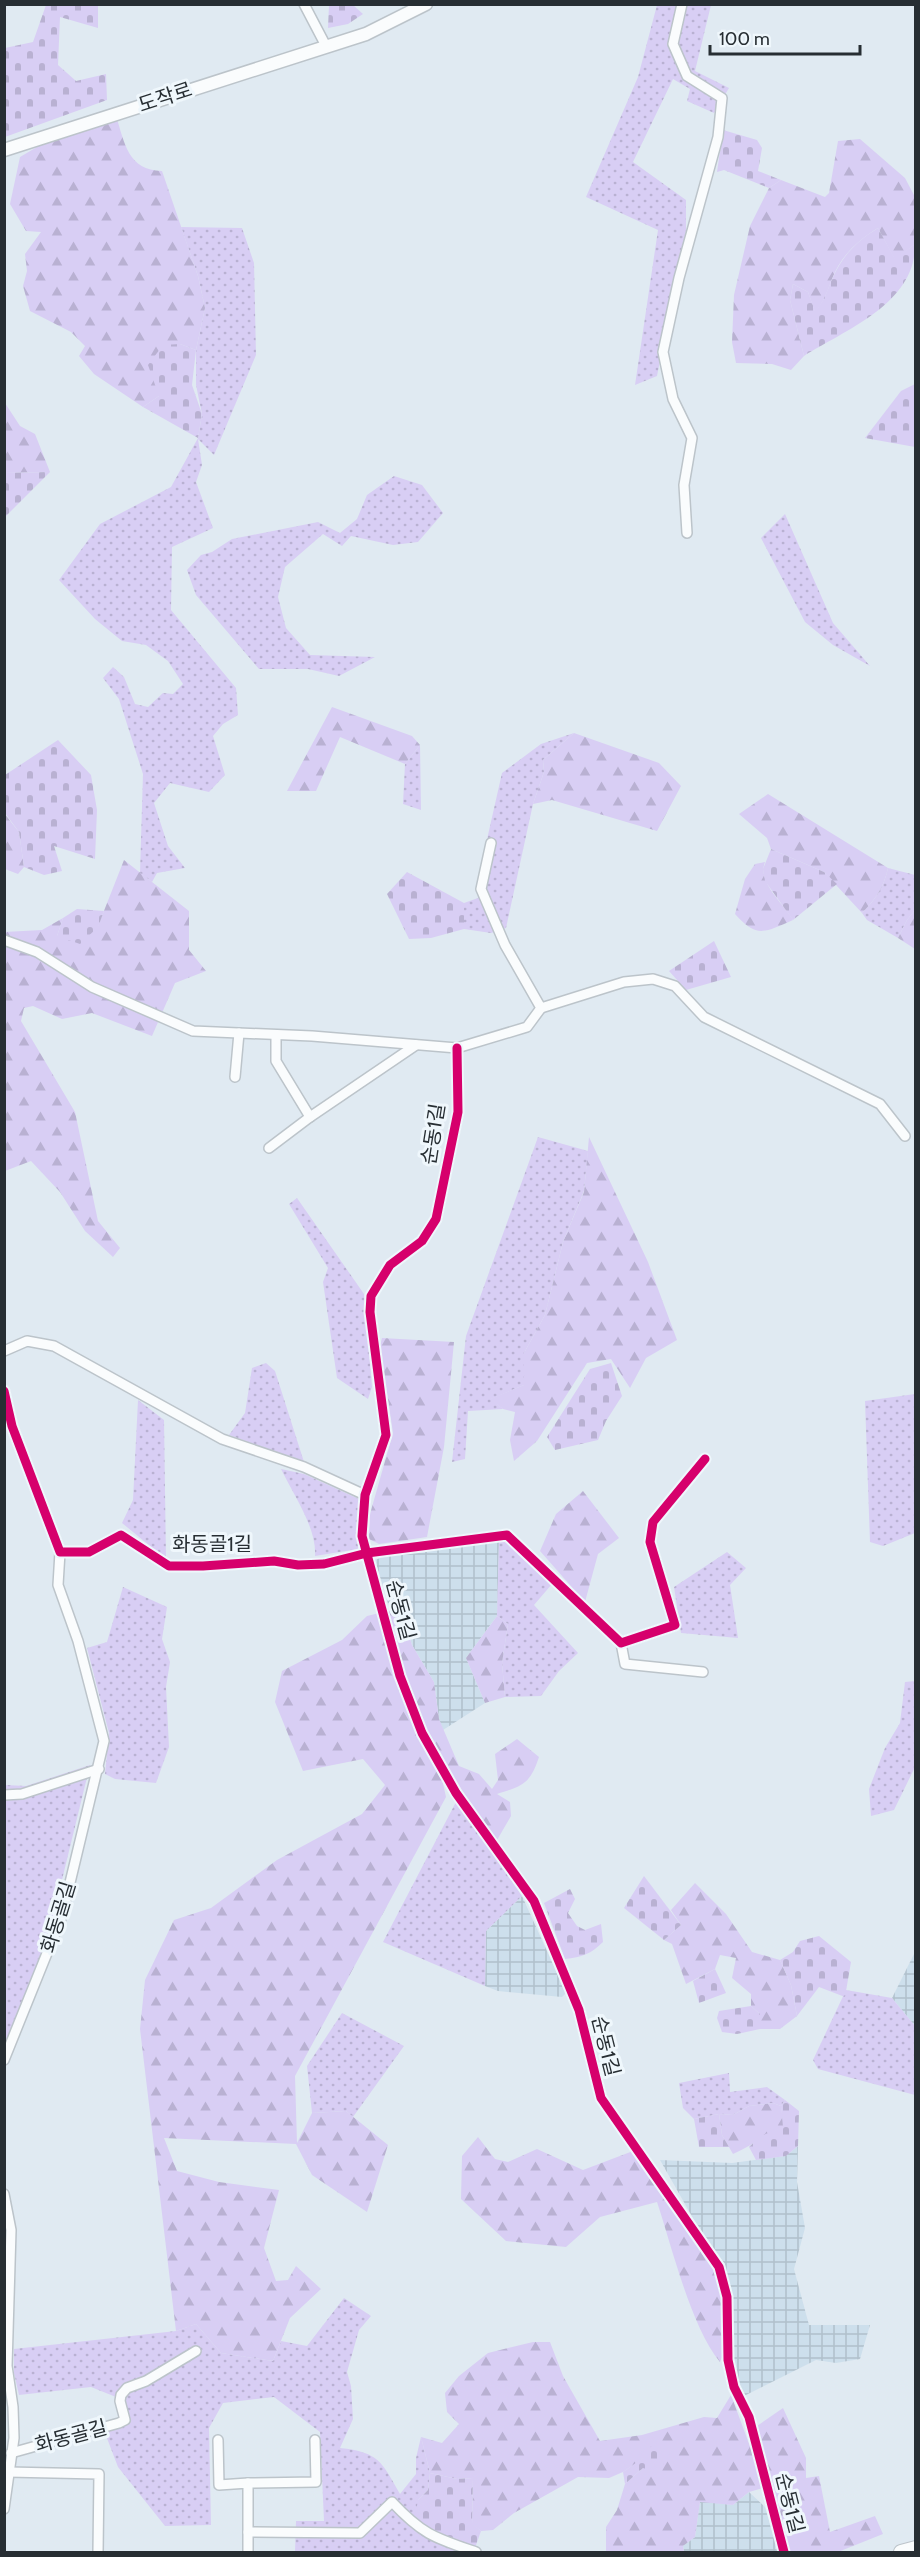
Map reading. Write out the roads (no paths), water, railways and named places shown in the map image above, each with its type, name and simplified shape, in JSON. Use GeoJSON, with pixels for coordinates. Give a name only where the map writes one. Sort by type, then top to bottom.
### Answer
{"type":"FeatureCollection","features":[{"type":"Feature","properties":{"kind":"main road"},"geometry":{"type":"LineString","coordinates":[[901,2553],[915,2548]]}},
{"type":"Feature","properties":{"kind":"street"},"geometry":{"type":"LineString","coordinates":[[304,4],[326,46]]}},
{"type":"Feature","properties":{"kind":"street","name":"도작로"},"geometry":{"type":"LineString","coordinates":[[4,150],[366,34],[426,4]]}},
{"type":"Feature","properties":{"kind":"street"},"geometry":{"type":"LineString","coordinates":[[682,4],[674,44],[687,76],[722,98],[718,137],[679,278],[663,352],[673,399],[692,438],[684,485],[687,533]]}},
{"type":"Feature","properties":{"kind":"street"},"geometry":{"type":"LineString","coordinates":[[492,843],[481,889],[505,945],[541,1008]]}},
{"type":"Feature","properties":{"kind":"street"},"geometry":{"type":"LineString","coordinates":[[4,940],[37,952],[92,987],[193,1031],[457,1048],[527,1027],[541,1008],[624,982],[653,979],[675,986],[704,1017],[880,1104],[905,1136]]}},
{"type":"Feature","properties":{"kind":"street"},"geometry":{"type":"LineString","coordinates":[[235,1077],[239,1033]]}},
{"type":"Feature","properties":{"kind":"street"},"geometry":{"type":"LineString","coordinates":[[276,1035],[276,1061],[310,1117]]}},
{"type":"Feature","properties":{"kind":"street"},"geometry":{"type":"LineString","coordinates":[[269,1148],[310,1117],[416,1045]]}},
{"type":"Feature","properties":{"kind":"street","name":"순동1길"},"geometry":{"type":"LineString","coordinates":[[457,1048],[458,1112],[436,1219],[422,1241],[390,1265],[371,1296],[370,1312],[386,1435],[365,1495],[362,1536],[400,1676],[422,1733],[456,1793],[534,1901],[579,2010],[601,2098],[719,2267],[727,2297],[728,2360],[734,2387],[749,2417],[784,2553]]}},
{"type":"Feature","properties":{"kind":"street"},"geometry":{"type":"LineString","coordinates":[[4,1351],[27,1341],[54,1346],[222,1439],[304,1467],[365,1495]]}},
{"type":"Feature","properties":{"kind":"street"},"geometry":{"type":"LineString","coordinates":[[4,1391],[12,1426],[60,1552]]}},
{"type":"Feature","properties":{"kind":"street"},"geometry":{"type":"LineString","coordinates":[[621,1643],[675,1625],[650,1542],[653,1522],[705,1460]]}},
{"type":"Feature","properties":{"kind":"street","name":"화동골1길"},"geometry":{"type":"LineString","coordinates":[[60,1552],[89,1552],[120,1535],[169,1566],[274,1561],[298,1565],[324,1564],[366,1553]]}},
{"type":"Feature","properties":{"kind":"street","name":"순동1길"},"geometry":{"type":"LineString","coordinates":[[366,1553],[507,1535],[621,1643],[625,1664],[703,1672]]}},
{"type":"Feature","properties":{"kind":"street","name":"화동골길"},"geometry":{"type":"LineString","coordinates":[[4,2060],[62,1916],[104,1741],[78,1641],[58,1585],[60,1552]]}},
{"type":"Feature","properties":{"kind":"street"},"geometry":{"type":"LineString","coordinates":[[4,1795],[22,1794],[99,1768]]}},
{"type":"Feature","properties":{"kind":"street","name":"화동골길"},"geometry":{"type":"LineString","coordinates":[[4,2194],[11,2230],[7,2366],[13,2407],[14,2438],[4,2510]]}},
{"type":"Feature","properties":{"kind":"street","name":"화동골길"},"geometry":{"type":"LineString","coordinates":[[11,2453],[125,2420],[120,2401],[121,2395],[127,2388],[146,2381],[196,2351]]}},
{"type":"Feature","properties":{"kind":"street"},"geometry":{"type":"LineString","coordinates":[[218,2440],[219,2485],[316,2482],[315,2440]]}},
{"type":"Feature","properties":{"kind":"street","name":"화동골길"},"geometry":{"type":"LineString","coordinates":[[8,2472],[99,2474],[98,2553]]}},
{"type":"Feature","properties":{"kind":"street"},"geometry":{"type":"LineString","coordinates":[[248,2483],[248,2553]]}},
{"type":"Feature","properties":{"kind":"street"},"geometry":{"type":"LineString","coordinates":[[248,2532],[360,2533],[392,2502],[413,2525],[429,2536],[477,2553]]}}]}
